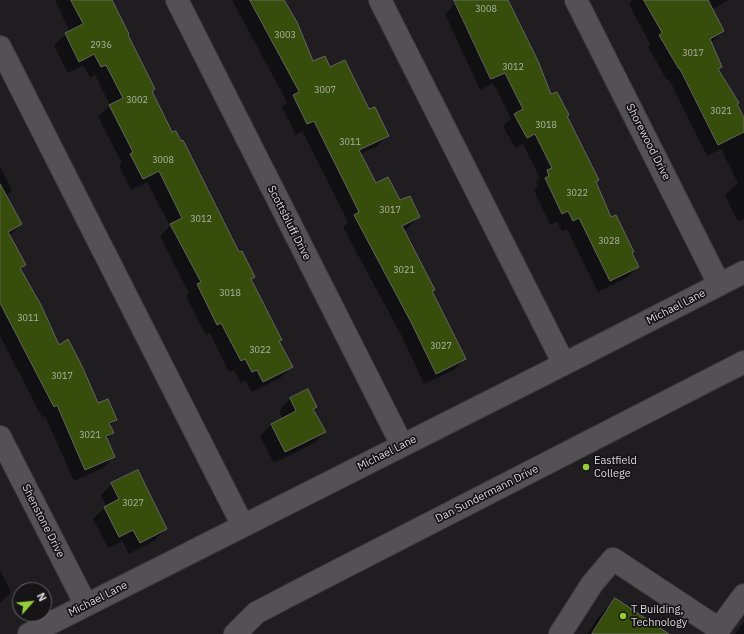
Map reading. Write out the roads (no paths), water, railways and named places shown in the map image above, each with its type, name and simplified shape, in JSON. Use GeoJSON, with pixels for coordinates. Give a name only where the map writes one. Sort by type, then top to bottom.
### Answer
{"type":"FeatureCollection","features":[{"type":"Feature","properties":{"kind":"street","name":"Scottsbluff Drive"},"geometry":{"type":"LineString","coordinates":[[177,0],[402,446]]}},
{"type":"Feature","properties":{"kind":"street"},"geometry":{"type":"LineString","coordinates":[[380,0],[564,364]]}},
{"type":"Feature","properties":{"kind":"street","name":"Shorewood Drive"},"geometry":{"type":"LineString","coordinates":[[576,0],[719,284]]}},
{"type":"Feature","properties":{"kind":"street"},"geometry":{"type":"LineString","coordinates":[[0,47],[243,526]]}},
{"type":"Feature","properties":{"kind":"street","name":"Michael Lane"},"geometry":{"type":"LineString","coordinates":[[29,634],[744,272]]}},
{"type":"Feature","properties":{"kind":"street","name":"Dan Sundermann Drive"},"geometry":{"type":"LineString","coordinates":[[235,634],[256,613],[744,362]]}},
{"type":"Feature","properties":{"kind":"street","name":"Shenstone Drive"},"geometry":{"type":"LineString","coordinates":[[0,436],[86,606]]}},
{"type":"Feature","properties":{"kind":"street"},"geometry":{"type":"LineString","coordinates":[[560,634],[592,584],[613,559],[718,632],[744,595]]}},
{"type":"Feature","properties":{"kind":"place","name":"Eastfield College"},"geometry":{"type":"Point","coordinates":[586,467]}},
{"type":"Feature","properties":{"kind":"place","name":"T Building, Technology"},"geometry":{"type":"Point","coordinates":[623,616]}}]}
